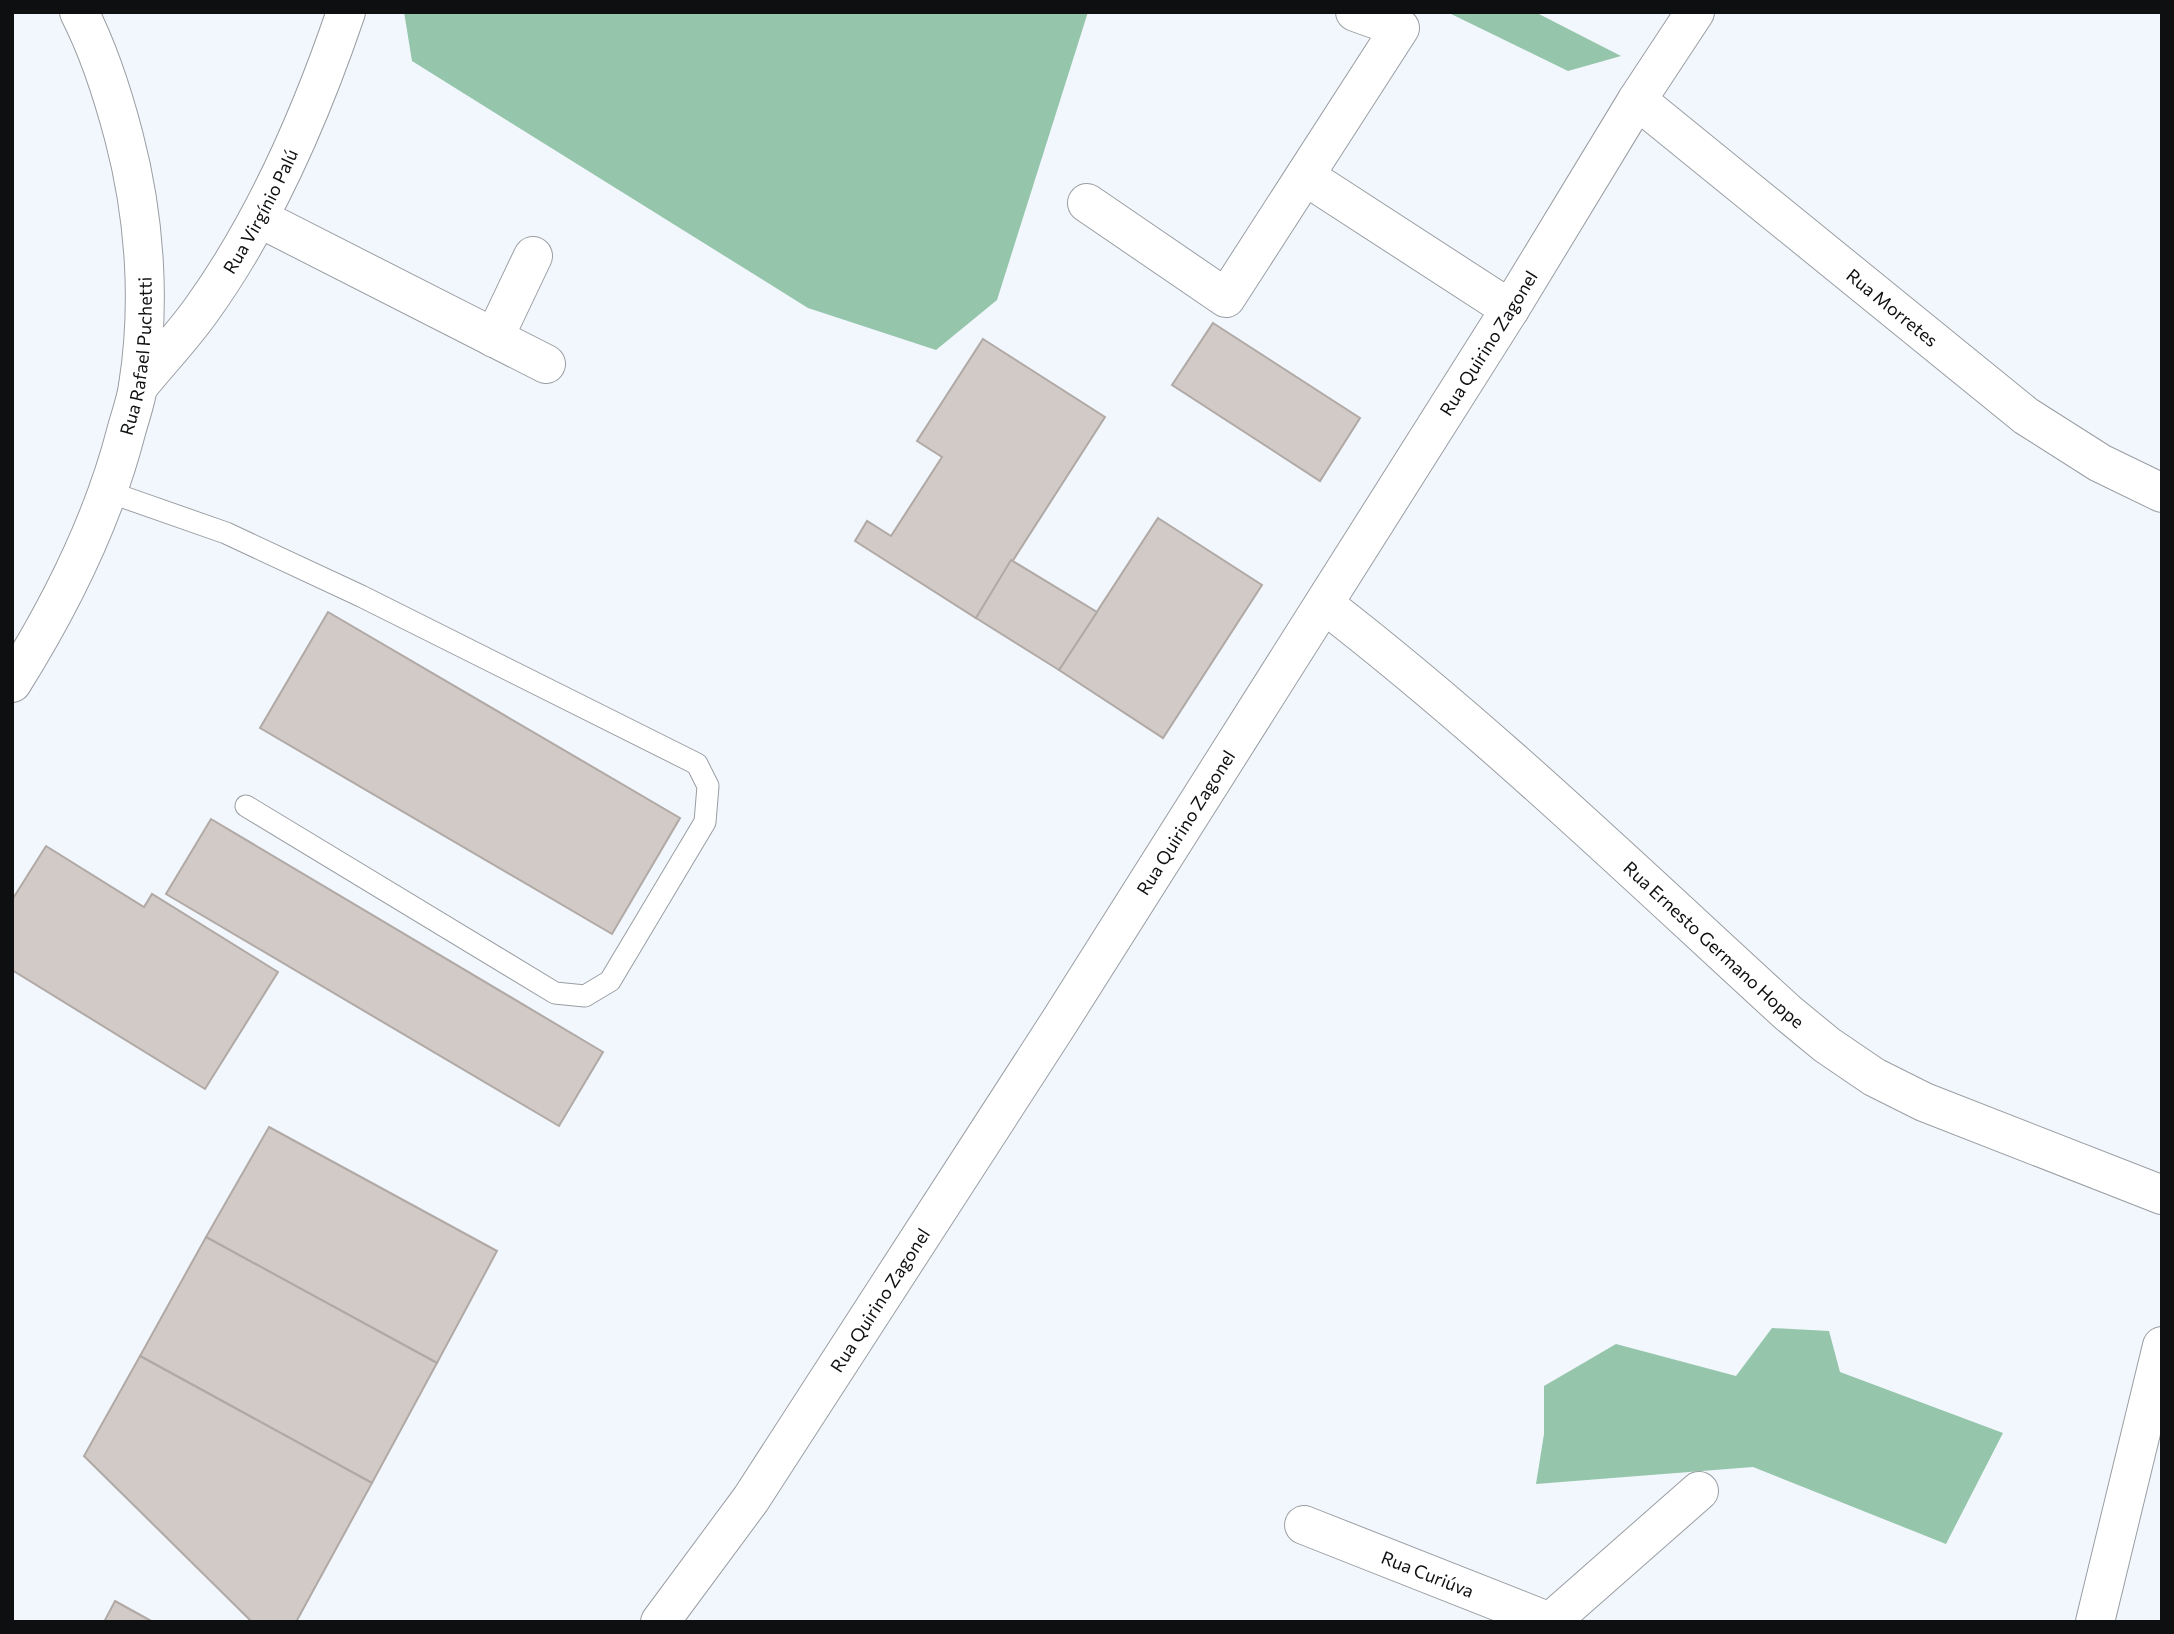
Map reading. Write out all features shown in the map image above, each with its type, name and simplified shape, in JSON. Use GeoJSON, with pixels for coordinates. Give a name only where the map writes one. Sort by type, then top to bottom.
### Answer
{"type":"FeatureCollection","features":[{"type":"Feature","properties":{"kind":"street","name":"Rua Rafael Puchetti"},"geometry":{"type":"LineString","coordinates":[[12,683],[62,597],[109,492],[138,387],[145,319],[143,246],[133,174],[116,106],[79,12]]}},
{"type":"Feature","properties":{"kind":"street","name":"Rua Virgínio Palú"},"geometry":{"type":"LineString","coordinates":[[138,387],[201,310],[259,218],[296,138],[346,12]]}},
{"type":"Feature","properties":{"kind":"street"},"geometry":{"type":"LineString","coordinates":[[1087,203],[1226,298],[1400,29],[1356,12]]}},
{"type":"Feature","properties":{"kind":"street","name":"Rua Quirino Zagonel"},"geometry":{"type":"LineString","coordinates":[[660,1622],[751,1499],[1066,1012],[1510,309],[1637,100],[1695,12]]}},
{"type":"Feature","properties":{"kind":"street","name":"Rua Morretes"},"geometry":{"type":"LineString","coordinates":[[1637,100],[2026,416],[2090,457],[2162,493]]}},
{"type":"Feature","properties":{"kind":"street"},"geometry":{"type":"LineString","coordinates":[[1305,176],[1510,309]]}},
{"type":"Feature","properties":{"kind":"street"},"geometry":{"type":"LineString","coordinates":[[259,218],[546,364]]}},
{"type":"Feature","properties":{"kind":"street"},"geometry":{"type":"LineString","coordinates":[[494,338],[533,256]]}},
{"type":"Feature","properties":{"kind":"street","name":"Rua Ernesto Germano Hoppe"},"geometry":{"type":"LineString","coordinates":[[1324,604],[1366,636],[1512,762],[1778,1004],[1827,1045],[1874,1077],[1924,1102],[2162,1195]]}},
{"type":"Feature","properties":{"kind":"street"},"geometry":{"type":"LineString","coordinates":[[2095,1622],[2162,1346]]}},
{"type":"Feature","properties":{"kind":"street"},"geometry":{"type":"LineString","coordinates":[[1550,1622],[1699,1491]]}},
{"type":"Feature","properties":{"kind":"street","name":"Rua Curiúva"},"geometry":{"type":"LineString","coordinates":[[1304,1525],[1550,1622]]}},
{"type":"Feature","properties":{"kind":"lane"},"geometry":{"type":"LineString","coordinates":[[109,492],[226,534],[362,596],[697,764],[708,786],[705,822],[698,834],[610,981],[585,996],[555,993],[247,806]]}},
{"type":"Feature","properties":{"kind":"green space"},"geometry":{"type":"Polygon","coordinates":[[[404,12],[1088,12],[997,300],[936,350],[808,308],[412,61],[404,12]]]}},
{"type":"Feature","properties":{"kind":"green space"},"geometry":{"type":"Polygon","coordinates":[[[1447,12],[1535,12],[1621,56],[1568,71],[1447,12]]]}},
{"type":"Feature","properties":{"kind":"green space"},"geometry":{"type":"Polygon","coordinates":[[[1772,1328],[1829,1331],[1840,1372],[2003,1433],[1946,1544],[1753,1467],[1536,1484],[1544,1434],[1544,1386],[1616,1344],[1736,1376],[1772,1328]]]}},
{"type":"Feature","properties":{"kind":"building"},"geometry":{"type":"Polygon","coordinates":[[[1213,323],[1360,418],[1320,481],[1172,385],[1213,323]]]}},
{"type":"Feature","properties":{"kind":"building"},"geometry":{"type":"Polygon","coordinates":[[[983,339],[1105,417],[976,618],[855,541],[867,521],[891,536],[942,457],[917,441],[983,339]]]}},
{"type":"Feature","properties":{"kind":"building"},"geometry":{"type":"Polygon","coordinates":[[[1158,518],[1262,585],[1163,738],[1059,670],[1158,518]]]}},
{"type":"Feature","properties":{"kind":"building"},"geometry":{"type":"Polygon","coordinates":[[[1011,560],[1097,612],[1059,670],[976,618],[1011,560]]]}},
{"type":"Feature","properties":{"kind":"building"},"geometry":{"type":"Polygon","coordinates":[[[328,612],[680,818],[612,934],[260,728],[328,612]]]}},
{"type":"Feature","properties":{"kind":"building"},"geometry":{"type":"Polygon","coordinates":[[[211,819],[603,1052],[559,1126],[166,894],[211,819]]]}},
{"type":"Feature","properties":{"kind":"building"},"geometry":{"type":"Polygon","coordinates":[[[46,846],[144,907],[152,894],[278,972],[205,1089],[12,970],[12,900],[46,846]]]}},
{"type":"Feature","properties":{"kind":"building"},"geometry":{"type":"Polygon","coordinates":[[[269,1127],[497,1251],[437,1363],[206,1237],[269,1127]]]}},
{"type":"Feature","properties":{"kind":"building"},"geometry":{"type":"Polygon","coordinates":[[[206,1237],[437,1363],[372,1483],[140,1356],[206,1237]]]}},
{"type":"Feature","properties":{"kind":"building"},"geometry":{"type":"Polygon","coordinates":[[[140,1356],[372,1483],[296,1622],[252,1622],[84,1456],[140,1356]]]}},
{"type":"Feature","properties":{"kind":"building"},"geometry":{"type":"Polygon","coordinates":[[[115,1601],[153,1622],[104,1622],[115,1601]]]}}]}
